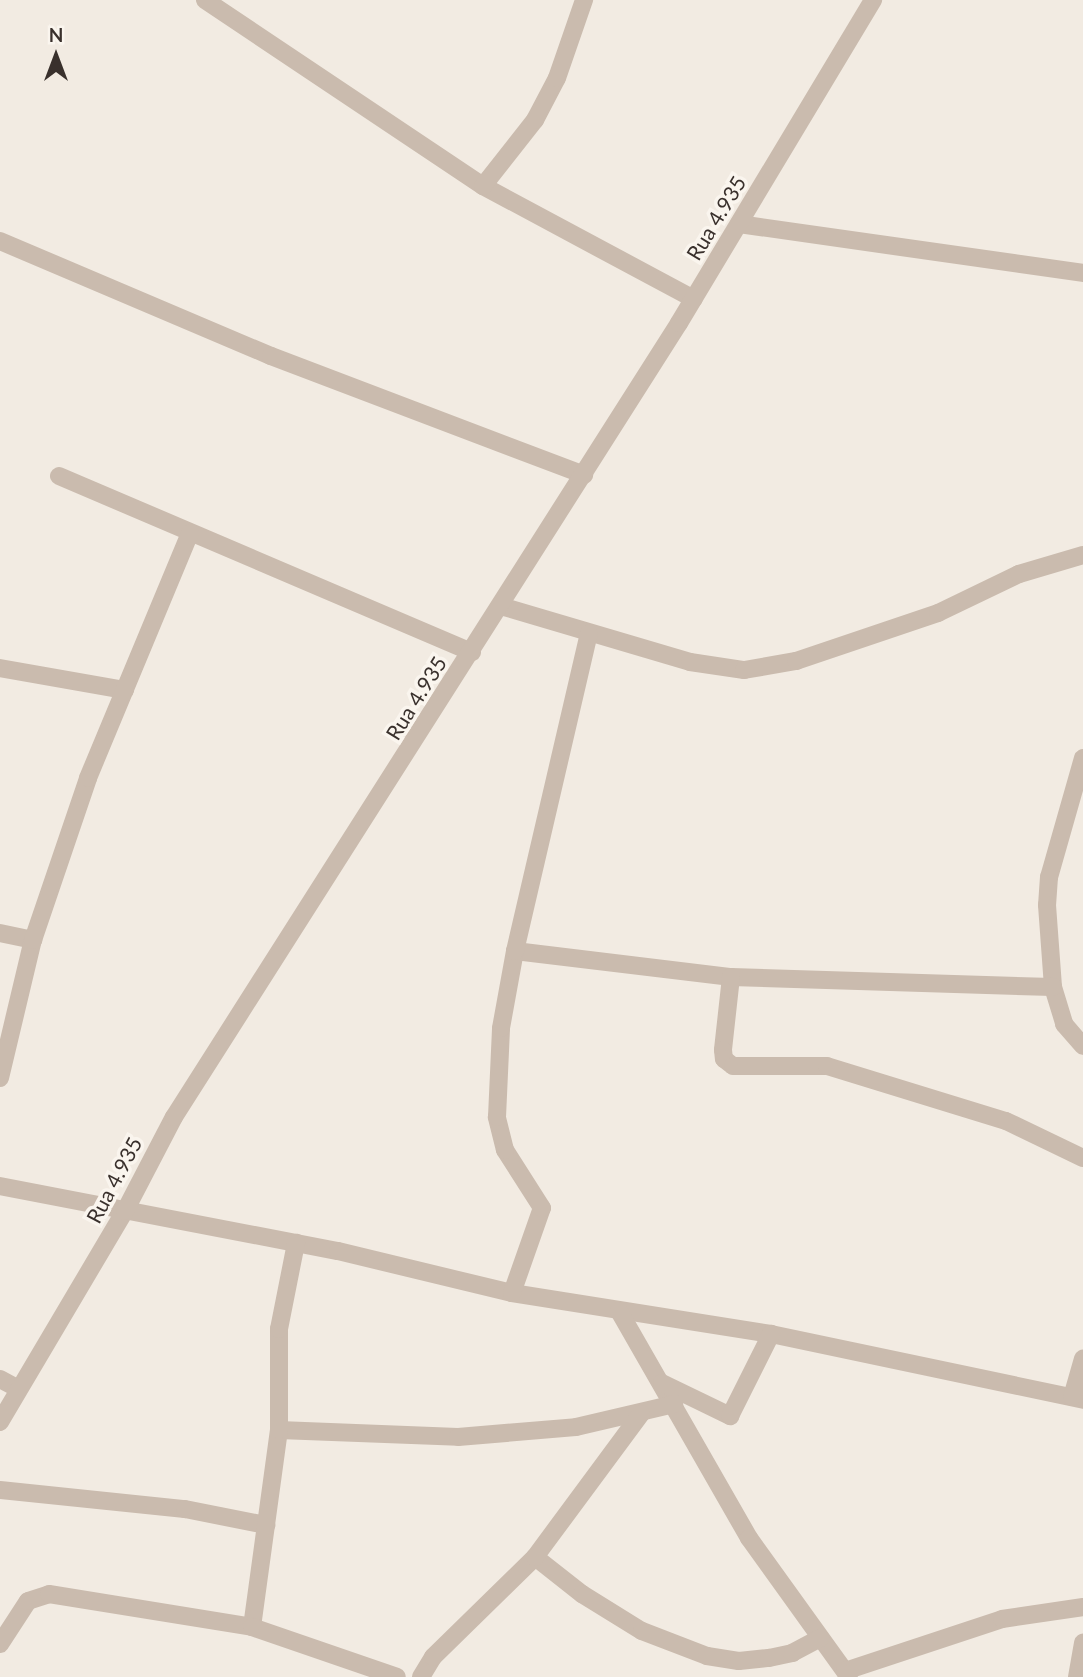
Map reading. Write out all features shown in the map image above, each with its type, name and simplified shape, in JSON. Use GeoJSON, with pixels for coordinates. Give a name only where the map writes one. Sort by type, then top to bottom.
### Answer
{"type":"FeatureCollection","features":[{"type":"Feature","properties":{"kind":"street"},"geometry":{"type":"LineString","coordinates":[[205,0],[483,186],[694,299]]}},
{"type":"Feature","properties":{"kind":"street"},"geometry":{"type":"LineString","coordinates":[[483,186],[540,109],[558,78],[584,0]]}},
{"type":"Feature","properties":{"kind":"street","name":"Rua 4.935"},"geometry":{"type":"LineString","coordinates":[[0,1422],[125,1211],[174,1117],[584,475],[694,299],[873,0]]}},
{"type":"Feature","properties":{"kind":"street"},"geometry":{"type":"LineString","coordinates":[[739,224],[1083,273]]}},
{"type":"Feature","properties":{"kind":"street"},"geometry":{"type":"LineString","coordinates":[[0,241],[271,356],[584,475]]}},
{"type":"Feature","properties":{"kind":"street"},"geometry":{"type":"LineString","coordinates":[[59,476],[472,652]]}},
{"type":"Feature","properties":{"kind":"street"},"geometry":{"type":"LineString","coordinates":[[0,1078],[33,940],[88,778],[190,533]]}},
{"type":"Feature","properties":{"kind":"street"},"geometry":{"type":"LineString","coordinates":[[501,606],[690,662],[744,670],[796,661],[938,613],[1019,574],[1083,555]]}},
{"type":"Feature","properties":{"kind":"street"},"geometry":{"type":"LineString","coordinates":[[512,1293],[542,1208],[505,1150],[497,1117],[498,1055],[515,951],[589,633]]}},
{"type":"Feature","properties":{"kind":"street"},"geometry":{"type":"LineString","coordinates":[[0,668],[125,690]]}},
{"type":"Feature","properties":{"kind":"street"},"geometry":{"type":"LineString","coordinates":[[1083,758],[1078,804],[1049,877],[1053,987],[1064,1024],[1083,1046]]}},
{"type":"Feature","properties":{"kind":"street"},"geometry":{"type":"LineString","coordinates":[[0,933],[33,940]]}},
{"type":"Feature","properties":{"kind":"street"},"geometry":{"type":"LineString","coordinates":[[515,951],[731,977],[1053,987]]}},
{"type":"Feature","properties":{"kind":"street"},"geometry":{"type":"LineString","coordinates":[[731,977],[723,1050],[724,1059],[733,1066],[827,1066],[1006,1121],[1083,1158]]}},
{"type":"Feature","properties":{"kind":"street"},"geometry":{"type":"LineString","coordinates":[[0,1186],[296,1243],[512,1293],[771,1334],[1078,1398],[1083,1359]]}},
{"type":"Feature","properties":{"kind":"street"},"geometry":{"type":"LineString","coordinates":[[253,1628],[279,1430],[279,1329],[296,1243]]}},
{"type":"Feature","properties":{"kind":"street"},"geometry":{"type":"LineString","coordinates":[[619,1311],[749,1538],[847,1674],[1002,1619],[1083,1607]]}},
{"type":"Feature","properties":{"kind":"street"},"geometry":{"type":"LineString","coordinates":[[661,1383],[730,1416],[771,1334]]}},
{"type":"Feature","properties":{"kind":"street"},"geometry":{"type":"LineString","coordinates":[[0,1379],[19,1389]]}},
{"type":"Feature","properties":{"kind":"street"},"geometry":{"type":"LineString","coordinates":[[279,1430],[458,1437],[576,1427],[674,1405]]}},
{"type":"Feature","properties":{"kind":"street"},"geometry":{"type":"LineString","coordinates":[[421,1677],[433,1657],[535,1557],[641,1414]]}},
{"type":"Feature","properties":{"kind":"street"},"geometry":{"type":"LineString","coordinates":[[0,1490],[185,1509],[266,1525]]}},
{"type":"Feature","properties":{"kind":"street"},"geometry":{"type":"LineString","coordinates":[[535,1557],[582,1594],[642,1631],[707,1656],[769,1658],[792,1653],[820,1638]]}},
{"type":"Feature","properties":{"kind":"street"},"geometry":{"type":"LineString","coordinates":[[0,1644],[28,1601],[41,1594],[253,1628],[397,1677]]}},
{"type":"Feature","properties":{"kind":"street"},"geometry":{"type":"LineString","coordinates":[[1077,1677],[1083,1643]]}}]}
